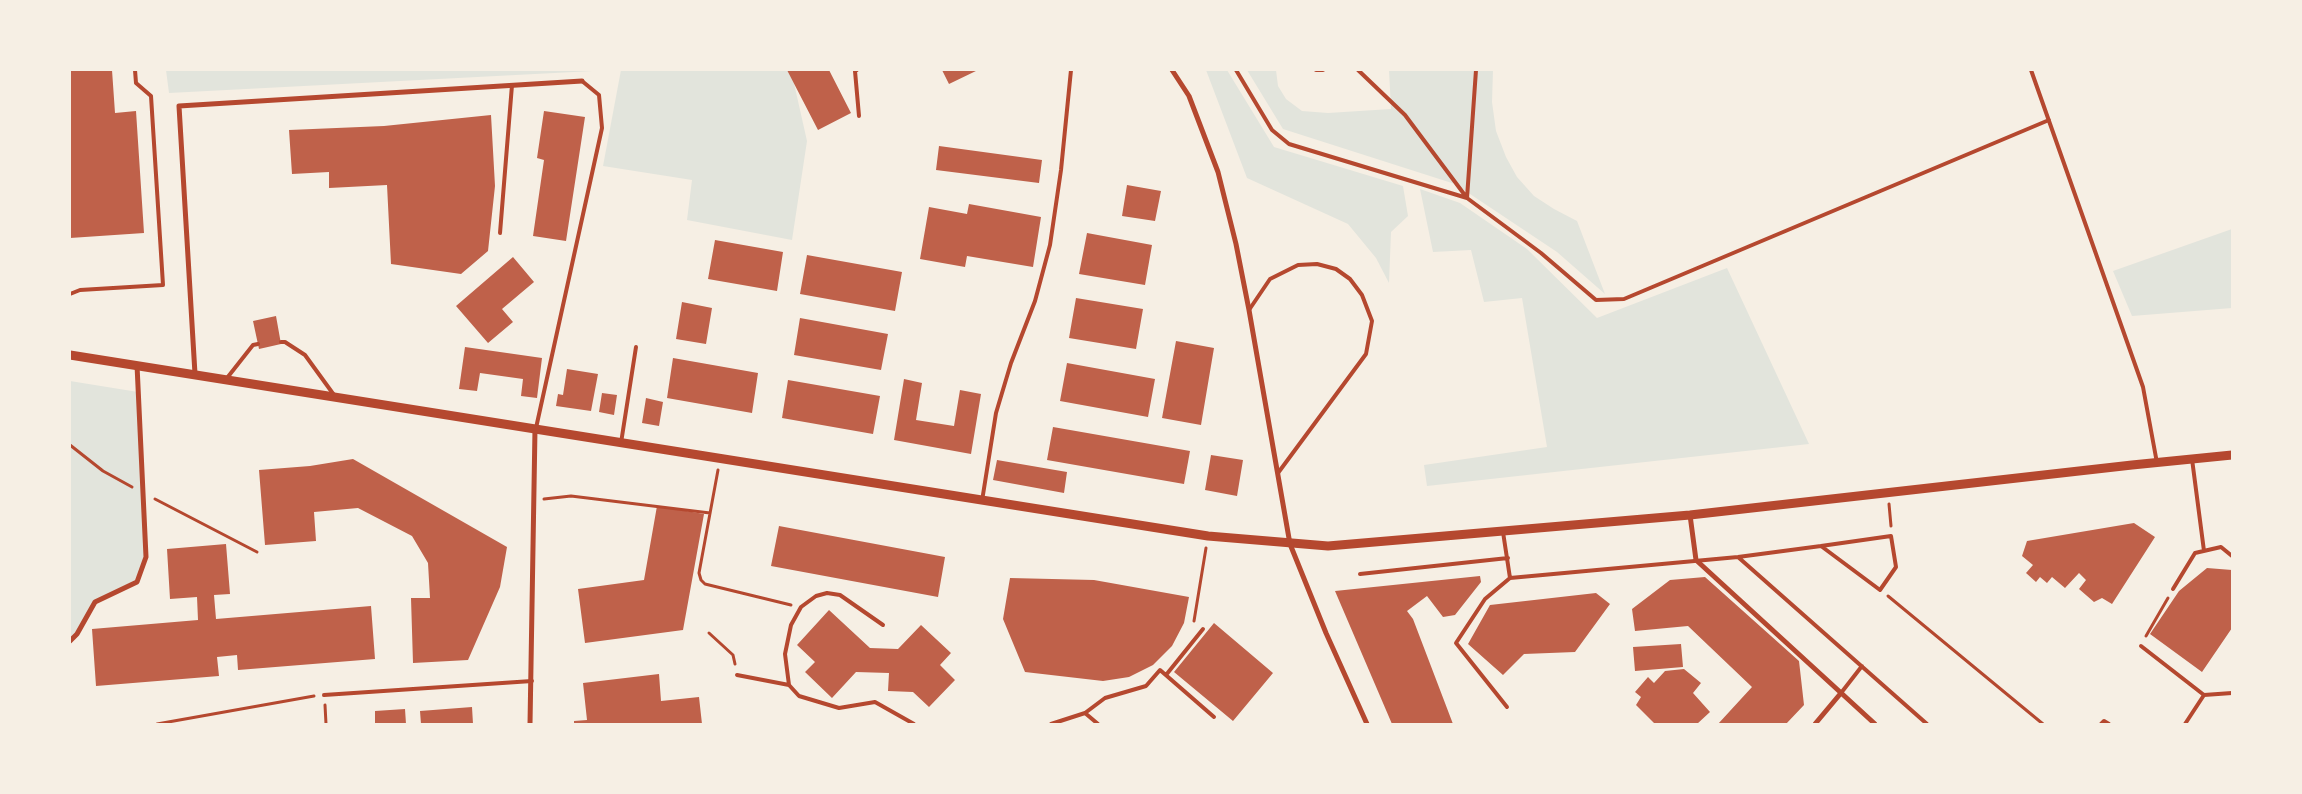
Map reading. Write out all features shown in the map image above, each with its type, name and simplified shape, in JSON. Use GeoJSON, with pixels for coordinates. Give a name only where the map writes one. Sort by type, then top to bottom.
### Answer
{"type":"FeatureCollection","features":[{"type":"Feature","properties":{"kind":"street"},"geometry":{"type":"LineString","coordinates":[[1172,70],[1190,96],[1218,172],[1236,244],[1290,544],[1326,633],[1367,724]]}},
{"type":"Feature","properties":{"kind":"street"},"geometry":{"type":"LineString","coordinates":[[195,374],[179,106],[582,81]]}},
{"type":"Feature","properties":{"kind":"street"},"geometry":{"type":"LineString","coordinates":[[70,355],[195,374],[336,399],[1208,536],[1328,546],[1690,515],[2232,456]]}},
{"type":"Feature","properties":{"kind":"street"},"geometry":{"type":"LineString","coordinates":[[70,641],[77,634],[95,602],[137,582],[146,557],[137,365]]}},
{"type":"Feature","properties":{"kind":"street"},"geometry":{"type":"LineString","coordinates":[[530,724],[535,429]]}},
{"type":"Feature","properties":{"kind":"street"},"geometry":{"type":"LineString","coordinates":[[1690,515],[1696,560],[1875,724]]}},
{"type":"Feature","properties":{"kind":"street"},"geometry":{"type":"LineString","coordinates":[[1815,724],[1841,693]]}},
{"type":"Feature","properties":{"kind":"lane"},"geometry":{"type":"LineString","coordinates":[[70,294],[80,290],[163,285],[151,96],[136,83],[135,70]]}},
{"type":"Feature","properties":{"kind":"lane"},"geometry":{"type":"LineString","coordinates":[[857,70],[855,71],[859,116]]}},
{"type":"Feature","properties":{"kind":"lane"},"geometry":{"type":"LineString","coordinates":[[982,500],[996,412],[1011,363],[1035,302],[1050,246],[1061,170],[1071,70]]}},
{"type":"Feature","properties":{"kind":"lane"},"geometry":{"type":"LineString","coordinates":[[1236,70],[1272,130],[1289,144],[1467,198]]}},
{"type":"Feature","properties":{"kind":"lane"},"geometry":{"type":"LineString","coordinates":[[1316,70],[1323,70]]}},
{"type":"Feature","properties":{"kind":"lane"},"geometry":{"type":"LineString","coordinates":[[1358,70],[1405,115],[1467,198],[1541,253],[1596,300],[1624,299],[2049,120]]}},
{"type":"Feature","properties":{"kind":"lane"},"geometry":{"type":"LineString","coordinates":[[1467,198],[1476,70]]}},
{"type":"Feature","properties":{"kind":"lane"},"geometry":{"type":"LineString","coordinates":[[2031,70],[2143,387],[2157,463]]}},
{"type":"Feature","properties":{"kind":"lane"},"geometry":{"type":"LineString","coordinates":[[535,429],[602,128],[599,95],[582,81]]}},
{"type":"Feature","properties":{"kind":"lane"},"geometry":{"type":"LineString","coordinates":[[500,233],[512,85]]}},
{"type":"Feature","properties":{"kind":"lane"},"geometry":{"type":"LineString","coordinates":[[1249,310],[1270,279],[1298,265],[1317,264],[1336,269],[1350,279],[1362,295],[1372,321],[1366,354],[1278,473]]}},
{"type":"Feature","properties":{"kind":"lane"},"geometry":{"type":"LineString","coordinates":[[281,342],[285,342],[305,355],[336,399]]}},
{"type":"Feature","properties":{"kind":"lane"},"geometry":{"type":"LineString","coordinates":[[226,380],[252,345],[258,344]]}},
{"type":"Feature","properties":{"kind":"lane"},"geometry":{"type":"LineString","coordinates":[[621,443],[636,348]]}},
{"type":"Feature","properties":{"kind":"lane"},"geometry":{"type":"LineString","coordinates":[[2192,459],[2204,551]]}},
{"type":"Feature","properties":{"kind":"lane"},"geometry":{"type":"LineString","coordinates":[[1503,532],[1510,578]]}},
{"type":"Feature","properties":{"kind":"lane"},"geometry":{"type":"LineString","coordinates":[[1507,707],[1456,643],[1486,599],[1510,578],[1738,557],[1891,536],[1896,566],[1880,590],[1821,546]]}},
{"type":"Feature","properties":{"kind":"lane"},"geometry":{"type":"LineString","coordinates":[[2173,589],[2195,553],[2221,547],[2232,556]]}},
{"type":"Feature","properties":{"kind":"lane"},"geometry":{"type":"LineString","coordinates":[[1738,557],[1928,724]]}},
{"type":"Feature","properties":{"kind":"lane"},"geometry":{"type":"LineString","coordinates":[[1360,574],[1508,558]]}},
{"type":"Feature","properties":{"kind":"lane"},"geometry":{"type":"LineString","coordinates":[[883,626],[840,595],[827,592],[816,596],[801,607],[791,625],[785,654],[789,685],[799,696],[839,708],[875,702],[914,724]]}},
{"type":"Feature","properties":{"kind":"lane"},"geometry":{"type":"LineString","coordinates":[[1166,675],[1203,629]]}},
{"type":"Feature","properties":{"kind":"lane"},"geometry":{"type":"LineString","coordinates":[[2141,646],[2204,695],[2232,692]]}},
{"type":"Feature","properties":{"kind":"lane"},"geometry":{"type":"LineString","coordinates":[[1841,693],[1862,666]]}},
{"type":"Feature","properties":{"kind":"lane"},"geometry":{"type":"LineString","coordinates":[[1051,724],[1085,712],[1104,698],[1146,686],[1160,670],[1214,717]]}},
{"type":"Feature","properties":{"kind":"lane"},"geometry":{"type":"LineString","coordinates":[[737,675],[789,685]]}},
{"type":"Feature","properties":{"kind":"lane"},"geometry":{"type":"LineString","coordinates":[[324,695],[532,681]]}},
{"type":"Feature","properties":{"kind":"lane"},"geometry":{"type":"LineString","coordinates":[[2185,724],[2204,695]]}},
{"type":"Feature","properties":{"kind":"lane"},"geometry":{"type":"LineString","coordinates":[[1085,712],[1098,724]]}},
{"type":"Feature","properties":{"kind":"lane"},"geometry":{"type":"LineString","coordinates":[[2102,724],[2104,721],[2109,724]]}},
{"type":"Feature","properties":{"kind":"path"},"geometry":{"type":"LineString","coordinates":[[70,445],[103,470],[143,493],[257,552]]}},
{"type":"Feature","properties":{"kind":"path"},"geometry":{"type":"LineString","coordinates":[[720,459],[699,573],[701,580],[705,584],[801,607]]}},
{"type":"Feature","properties":{"kind":"path"},"geometry":{"type":"LineString","coordinates":[[1888,493],[1891,536]]}},
{"type":"Feature","properties":{"kind":"path"},"geometry":{"type":"LineString","coordinates":[[534,500],[571,496],[710,513]]}},
{"type":"Feature","properties":{"kind":"path"},"geometry":{"type":"LineString","coordinates":[[1194,625],[1208,536]]}},
{"type":"Feature","properties":{"kind":"path"},"geometry":{"type":"LineString","coordinates":[[2141,646],[2173,589]]}},
{"type":"Feature","properties":{"kind":"path"},"geometry":{"type":"LineString","coordinates":[[1880,590],[2043,724]]}},
{"type":"Feature","properties":{"kind":"path"},"geometry":{"type":"LineString","coordinates":[[709,633],[732,655],[737,675]]}},
{"type":"Feature","properties":{"kind":"path"},"geometry":{"type":"LineString","coordinates":[[157,724],[324,695],[326,724]]}},
{"type":"Feature","properties":{"kind":"shaded area"},"geometry":{"type":"Polygon","coordinates":[[[166,70],[612,70],[169,93],[166,70]]]}},
{"type":"Feature","properties":{"kind":"shaded area"},"geometry":{"type":"Polygon","coordinates":[[[621,70],[791,70],[807,141],[792,240],[687,220],[692,180],[603,166],[621,70]]]}},
{"type":"Feature","properties":{"kind":"shaded area"},"geometry":{"type":"Polygon","coordinates":[[[1206,70],[1227,70],[1274,147],[1403,186],[1408,216],[1391,232],[1389,283],[1376,258],[1348,224],[1247,178],[1206,70]]]}},
{"type":"Feature","properties":{"kind":"shaded area"},"geometry":{"type":"Polygon","coordinates":[[[1247,70],[1276,70],[1278,86],[1286,99],[1302,111],[1328,113],[1391,109],[1389,70],[1493,70],[1492,102],[1496,131],[1506,157],[1517,177],[1534,196],[1577,221],[1605,294],[1557,252],[1455,184],[1283,129],[1247,70]]]}},
{"type":"Feature","properties":{"kind":"shaded area"},"geometry":{"type":"Polygon","coordinates":[[[1420,189],[1460,203],[1527,249],[1597,318],[1727,268],[1809,444],[1427,486],[1424,465],[1547,447],[1522,298],[1484,302],[1471,250],[1433,252],[1420,189]]]}},
{"type":"Feature","properties":{"kind":"shaded area"},"geometry":{"type":"Polygon","coordinates":[[[2232,229],[2232,308],[2132,316],[2113,271],[2232,229]]]}},
{"type":"Feature","properties":{"kind":"shaded area"},"geometry":{"type":"Polygon","coordinates":[[[70,381],[138,392],[146,557],[137,582],[95,603],[70,641],[70,381]]]}},
{"type":"Feature","properties":{"kind":"building"},"geometry":{"type":"Polygon","coordinates":[[[70,70],[112,70],[115,113],[136,111],[144,233],[70,238],[70,70]]]}},
{"type":"Feature","properties":{"kind":"building"},"geometry":{"type":"Polygon","coordinates":[[[787,70],[829,70],[851,113],[818,130],[787,70]]]}},
{"type":"Feature","properties":{"kind":"building"},"geometry":{"type":"Polygon","coordinates":[[[942,70],[978,70],[949,84],[942,70]]]}},
{"type":"Feature","properties":{"kind":"building"},"geometry":{"type":"Polygon","coordinates":[[[544,111],[585,117],[566,241],[533,236],[544,160],[537,158],[544,111]]]}},
{"type":"Feature","properties":{"kind":"building"},"geometry":{"type":"Polygon","coordinates":[[[491,115],[495,186],[488,251],[461,274],[391,264],[387,185],[329,188],[329,172],[292,174],[289,130],[384,126],[491,115]]]}},
{"type":"Feature","properties":{"kind":"building"},"geometry":{"type":"Polygon","coordinates":[[[939,146],[1042,160],[1039,183],[936,170],[939,146]]]}},
{"type":"Feature","properties":{"kind":"building"},"geometry":{"type":"Polygon","coordinates":[[[1127,185],[1161,191],[1155,221],[1122,216],[1127,185]]]}},
{"type":"Feature","properties":{"kind":"building"},"geometry":{"type":"Polygon","coordinates":[[[969,204],[1041,217],[1033,267],[967,256],[965,267],[920,259],[929,207],[967,214],[969,204]]]}},
{"type":"Feature","properties":{"kind":"building"},"geometry":{"type":"Polygon","coordinates":[[[1087,233],[1152,245],[1145,285],[1079,274],[1087,233]]]}},
{"type":"Feature","properties":{"kind":"building"},"geometry":{"type":"Polygon","coordinates":[[[715,240],[783,252],[777,291],[708,279],[715,240]]]}},
{"type":"Feature","properties":{"kind":"building"},"geometry":{"type":"Polygon","coordinates":[[[807,255],[902,272],[895,311],[800,294],[807,255]]]}},
{"type":"Feature","properties":{"kind":"building"},"geometry":{"type":"Polygon","coordinates":[[[513,257],[534,282],[502,309],[513,322],[488,343],[456,306],[513,257]]]}},
{"type":"Feature","properties":{"kind":"building"},"geometry":{"type":"Polygon","coordinates":[[[1076,298],[1143,309],[1136,349],[1069,338],[1076,298]]]}},
{"type":"Feature","properties":{"kind":"building"},"geometry":{"type":"Polygon","coordinates":[[[682,302],[712,308],[706,344],[676,339],[682,302]]]}},
{"type":"Feature","properties":{"kind":"building"},"geometry":{"type":"Polygon","coordinates":[[[276,316],[281,344],[259,349],[253,321],[276,316]]]}},
{"type":"Feature","properties":{"kind":"building"},"geometry":{"type":"Polygon","coordinates":[[[800,318],[888,334],[881,370],[794,355],[800,318]]]}},
{"type":"Feature","properties":{"kind":"building"},"geometry":{"type":"Polygon","coordinates":[[[1176,341],[1214,348],[1201,425],[1162,418],[1176,341]]]}},
{"type":"Feature","properties":{"kind":"building"},"geometry":{"type":"Polygon","coordinates":[[[465,347],[542,358],[537,398],[521,396],[523,379],[480,373],[477,391],[459,389],[465,347]]]}},
{"type":"Feature","properties":{"kind":"building"},"geometry":{"type":"Polygon","coordinates":[[[673,358],[758,373],[752,413],[667,398],[673,358]]]}},
{"type":"Feature","properties":{"kind":"building"},"geometry":{"type":"Polygon","coordinates":[[[1067,363],[1155,379],[1148,417],[1060,401],[1067,363]]]}},
{"type":"Feature","properties":{"kind":"building"},"geometry":{"type":"Polygon","coordinates":[[[567,369],[598,374],[591,411],[556,406],[558,394],[563,395],[567,369]]]}},
{"type":"Feature","properties":{"kind":"building"},"geometry":{"type":"Polygon","coordinates":[[[904,379],[922,383],[916,420],[954,426],[960,390],[981,394],[971,454],[894,440],[904,379]]]}},
{"type":"Feature","properties":{"kind":"building"},"geometry":{"type":"Polygon","coordinates":[[[788,380],[880,396],[873,434],[782,418],[788,380]]]}},
{"type":"Feature","properties":{"kind":"building"},"geometry":{"type":"Polygon","coordinates":[[[602,393],[617,395],[614,415],[599,412],[602,393]]]}},
{"type":"Feature","properties":{"kind":"building"},"geometry":{"type":"Polygon","coordinates":[[[646,398],[663,402],[659,426],[642,423],[646,398]]]}},
{"type":"Feature","properties":{"kind":"building"},"geometry":{"type":"Polygon","coordinates":[[[1053,427],[1190,451],[1184,484],[1047,460],[1053,427]]]}},
{"type":"Feature","properties":{"kind":"building"},"geometry":{"type":"Polygon","coordinates":[[[1211,455],[1243,460],[1237,496],[1205,490],[1211,455]]]}},
{"type":"Feature","properties":{"kind":"building"},"geometry":{"type":"Polygon","coordinates":[[[353,459],[507,547],[500,587],[468,660],[413,663],[411,598],[430,598],[428,563],[412,536],[358,508],[314,512],[316,541],[265,545],[259,470],[310,466],[353,459]]]}},
{"type":"Feature","properties":{"kind":"building"},"geometry":{"type":"Polygon","coordinates":[[[997,460],[1067,472],[1064,493],[993,480],[997,460]]]}},
{"type":"Feature","properties":{"kind":"building"},"geometry":{"type":"Polygon","coordinates":[[[657,506],[704,514],[683,630],[585,643],[578,589],[644,580],[657,506]]]}},
{"type":"Feature","properties":{"kind":"building"},"geometry":{"type":"Polygon","coordinates":[[[2134,523],[2155,537],[2112,604],[2102,598],[2094,602],[2079,589],[2086,580],[2079,573],[2065,588],[2052,577],[2047,583],[2040,577],[2036,582],[2026,573],[2033,565],[2022,556],[2027,541],[2134,523]]]}},
{"type":"Feature","properties":{"kind":"building"},"geometry":{"type":"Polygon","coordinates":[[[779,526],[945,557],[938,597],[771,566],[779,526]]]}},
{"type":"Feature","properties":{"kind":"building"},"geometry":{"type":"Polygon","coordinates":[[[226,544],[230,594],[214,595],[216,619],[371,606],[375,659],[238,670],[237,655],[217,657],[219,676],[96,686],[92,629],[198,620],[197,597],[170,599],[167,549],[226,544]]]}},
{"type":"Feature","properties":{"kind":"building"},"geometry":{"type":"Polygon","coordinates":[[[2207,568],[2232,570],[2232,628],[2202,672],[2150,634],[2179,591],[2207,568]]]}},
{"type":"Feature","properties":{"kind":"building"},"geometry":{"type":"Polygon","coordinates":[[[1480,576],[1481,582],[1455,615],[1443,617],[1427,596],[1407,611],[1413,619],[1453,724],[1392,724],[1335,591],[1480,576]]]}},
{"type":"Feature","properties":{"kind":"building"},"geometry":{"type":"Polygon","coordinates":[[[1705,577],[1799,661],[1804,705],[1786,724],[1718,724],[1752,687],[1688,626],[1635,631],[1632,609],[1670,580],[1705,577]]]}},
{"type":"Feature","properties":{"kind":"building"},"geometry":{"type":"Polygon","coordinates":[[[1010,578],[1094,580],[1189,597],[1184,623],[1172,646],[1153,665],[1129,677],[1103,681],[1025,672],[1003,619],[1010,578]]]}},
{"type":"Feature","properties":{"kind":"building"},"geometry":{"type":"Polygon","coordinates":[[[1596,593],[1610,604],[1575,652],[1524,654],[1503,675],[1468,644],[1490,605],[1596,593]]]}},
{"type":"Feature","properties":{"kind":"building"},"geometry":{"type":"Polygon","coordinates":[[[829,610],[870,648],[898,649],[921,625],[951,653],[940,665],[955,680],[929,707],[913,692],[888,691],[889,673],[856,672],[832,698],[805,672],[815,662],[797,645],[829,610]]]}},
{"type":"Feature","properties":{"kind":"building"},"geometry":{"type":"Polygon","coordinates":[[[1214,623],[1273,673],[1233,721],[1174,672],[1214,623]]]}},
{"type":"Feature","properties":{"kind":"building"},"geometry":{"type":"Polygon","coordinates":[[[1681,644],[1683,667],[1635,671],[1633,647],[1681,644]]]}},
{"type":"Feature","properties":{"kind":"building"},"geometry":{"type":"Polygon","coordinates":[[[1684,669],[1701,683],[1693,693],[1710,712],[1697,724],[1655,724],[1636,705],[1641,697],[1635,692],[1648,677],[1654,683],[1665,671],[1684,669]]]}},
{"type":"Feature","properties":{"kind":"building"},"geometry":{"type":"Polygon","coordinates":[[[659,674],[661,701],[699,697],[702,724],[574,724],[574,721],[587,720],[583,683],[659,674]]]}},
{"type":"Feature","properties":{"kind":"building"},"geometry":{"type":"Polygon","coordinates":[[[472,707],[473,724],[421,724],[420,711],[472,707]]]}},
{"type":"Feature","properties":{"kind":"building"},"geometry":{"type":"Polygon","coordinates":[[[405,709],[406,724],[375,724],[375,711],[405,709]]]}}]}
